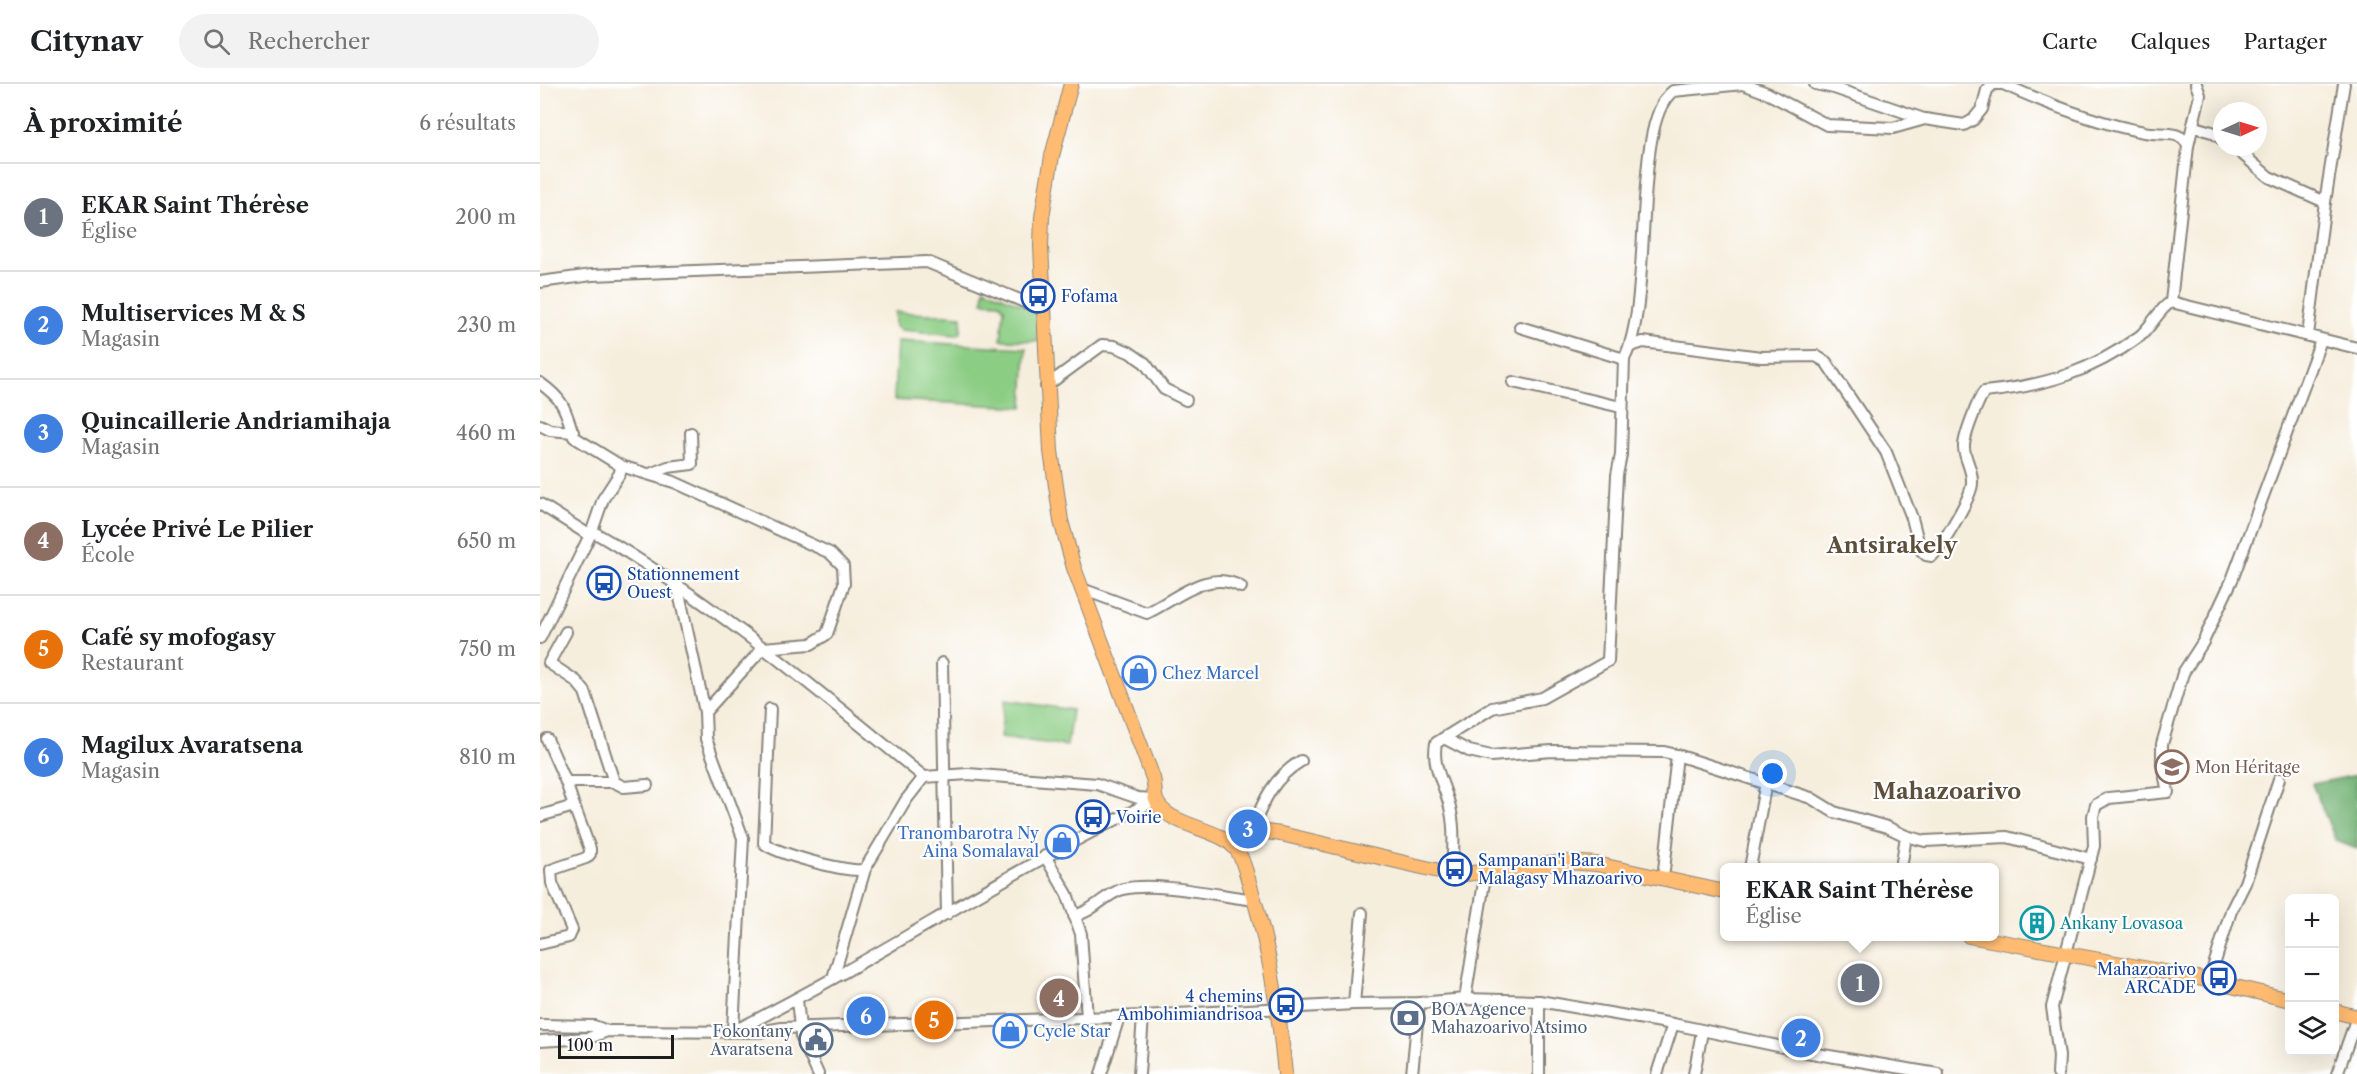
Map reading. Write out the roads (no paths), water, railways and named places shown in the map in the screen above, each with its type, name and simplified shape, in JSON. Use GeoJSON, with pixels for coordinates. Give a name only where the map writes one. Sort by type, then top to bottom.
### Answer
{"type":"FeatureCollection","features":[{"type":"Feature","properties":{"kind":"main road"},"geometry":{"type":"LineString","coordinates":[[1071,84],[1052,156],[1042,217],[1046,386],[1061,521],[1082,590],[1149,767],[1156,800],[1166,813],[1232,845],[1243,863],[1263,926],[1285,1074]]}},
{"type":"Feature","properties":{"kind":"main road"},"geometry":{"type":"LineString","coordinates":[[1232,845],[1252,830],[1281,834],[1452,874],[1566,862],[1596,864],[1720,891]]}},
{"type":"Feature","properties":{"kind":"main road"},"geometry":{"type":"LineString","coordinates":[[1998,941],[2209,981],[2285,999]]}},
{"type":"Feature","properties":{"kind":"main road"},"geometry":{"type":"LineString","coordinates":[[2339,1012],[2357,1017]]}},
{"type":"Feature","properties":{"kind":"street"},"geometry":{"type":"LineString","coordinates":[[1452,874],[1454,840],[1451,810],[1433,759],[1436,743],[1492,708],[1542,698],[1608,661],[1616,485],[1621,455],[1624,359],[1631,346],[1641,289],[1641,250],[1651,134],[1659,106],[1673,91],[1743,84],[1764,88],[1827,125],[1893,128],[1925,119]]}},
{"type":"Feature","properties":{"kind":"street"},"geometry":{"type":"LineString","coordinates":[[1815,84],[1834,88],[1925,119],[1964,125],[1973,120],[1982,109],[1987,90],[1993,84],[2003,84],[2095,119],[2144,132],[2177,134],[2185,139],[2188,146]]}},
{"type":"Feature","properties":{"kind":"street"},"geometry":{"type":"LineString","coordinates":[[2171,302],[2188,146],[2200,95],[2196,84]]}},
{"type":"Feature","properties":{"kind":"street"},"geometry":{"type":"LineString","coordinates":[[2308,335],[2325,202],[2344,84]]}},
{"type":"Feature","properties":{"kind":"street"},"geometry":{"type":"LineString","coordinates":[[2194,127],[2213,133]]}},
{"type":"Feature","properties":{"kind":"street"},"geometry":{"type":"LineString","coordinates":[[2244,156],[2269,177],[2325,202]]}},
{"type":"Feature","properties":{"kind":"street"},"geometry":{"type":"LineString","coordinates":[[540,282],[592,275],[927,262],[1044,310]]}},
{"type":"Feature","properties":{"kind":"street"},"geometry":{"type":"LineString","coordinates":[[1631,346],[1643,342],[1761,357],[1816,356],[1826,363],[1886,452],[1912,518],[1920,549],[1926,555],[1932,556],[1957,518],[1972,485],[1970,464],[1963,447],[1977,403],[1984,392],[2026,388],[2080,372],[2141,335],[2171,302],[2357,348]]}},
{"type":"Feature","properties":{"kind":"street"},"geometry":{"type":"LineString","coordinates":[[1520,327],[1624,359]]}},
{"type":"Feature","properties":{"kind":"street"},"geometry":{"type":"LineString","coordinates":[[2058,1074],[2059,1056],[2052,1007],[2094,846],[2093,816],[2096,805],[2109,798],[2168,792],[2162,764],[2162,744],[2183,673],[2203,642],[2232,580],[2321,340]]}},
{"type":"Feature","properties":{"kind":"street"},"geometry":{"type":"LineString","coordinates":[[1046,386],[1102,345],[1114,346],[1145,363],[1164,389],[1186,400]]}},
{"type":"Feature","properties":{"kind":"street"},"geometry":{"type":"LineString","coordinates":[[1513,382],[1621,407]]}},
{"type":"Feature","properties":{"kind":"street"},"geometry":{"type":"LineString","coordinates":[[540,383],[558,396],[567,410],[574,437],[621,466],[674,482],[830,553],[843,566],[844,584],[827,634],[811,644],[763,648],[705,712]]}},
{"type":"Feature","properties":{"kind":"street"},"geometry":{"type":"LineString","coordinates":[[540,424],[549,430],[573,432]]}},
{"type":"Feature","properties":{"kind":"street"},"geometry":{"type":"LineString","coordinates":[[650,474],[668,467],[692,464],[691,433]]}},
{"type":"Feature","properties":{"kind":"street"},"geometry":{"type":"LineString","coordinates":[[542,632],[590,533],[603,499],[620,473],[621,466]]}},
{"type":"Feature","properties":{"kind":"street"},"geometry":{"type":"LineString","coordinates":[[540,504],[677,584],[763,648],[924,777]]}},
{"type":"Feature","properties":{"kind":"street"},"geometry":{"type":"LineString","coordinates":[[1082,590],[1147,613],[1198,585],[1216,579],[1241,587]]}},
{"type":"Feature","properties":{"kind":"street"},"geometry":{"type":"LineString","coordinates":[[677,584],[705,712],[706,739],[743,838],[734,1030]]}},
{"type":"Feature","properties":{"kind":"street"},"geometry":{"type":"LineString","coordinates":[[566,632],[549,663],[576,681],[585,692],[614,782]]}},
{"type":"Feature","properties":{"kind":"street"},"geometry":{"type":"LineString","coordinates":[[942,663],[942,774],[947,914]]}},
{"type":"Feature","properties":{"kind":"street"},"geometry":{"type":"LineString","coordinates":[[770,709],[764,843],[846,869],[859,872],[865,869]]}},
{"type":"Feature","properties":{"kind":"street"},"geometry":{"type":"LineString","coordinates":[[1444,738],[1469,751],[1491,756],[1552,750],[1664,752],[1741,777],[1766,782],[1811,798],[1834,812],[1887,827],[1906,836],[1925,841],[2007,837],[2091,859]]}},
{"type":"Feature","properties":{"kind":"street"},"geometry":{"type":"LineString","coordinates":[[540,944],[568,937],[572,930],[564,916],[551,876],[552,870],[590,854],[566,782],[547,739]]}},
{"type":"Feature","properties":{"kind":"street"},"geometry":{"type":"LineString","coordinates":[[1663,879],[1677,755]]}},
{"type":"Feature","properties":{"kind":"street"},"geometry":{"type":"LineString","coordinates":[[1252,830],[1278,778],[1283,772],[1301,761]]}},
{"type":"Feature","properties":{"kind":"street"},"geometry":{"type":"LineString","coordinates":[[834,978],[865,869],[906,800],[924,777],[942,774],[1097,784],[1138,798],[1156,800]]}},
{"type":"Feature","properties":{"kind":"street"},"geometry":{"type":"LineString","coordinates":[[2209,981],[2231,911],[2245,883],[2279,779]]}},
{"type":"Feature","properties":{"kind":"street"},"geometry":{"type":"LineString","coordinates":[[566,782],[614,782],[624,787],[647,785]]}},
{"type":"Feature","properties":{"kind":"street"},"geometry":{"type":"LineString","coordinates":[[1751,863],[1766,782]]}},
{"type":"Feature","properties":{"kind":"street"},"geometry":{"type":"LineString","coordinates":[[734,1030],[797,1000],[1046,856],[1156,800]]}},
{"type":"Feature","properties":{"kind":"street"},"geometry":{"type":"LineString","coordinates":[[540,816],[574,806]]}},
{"type":"Feature","properties":{"kind":"street"},"geometry":{"type":"LineString","coordinates":[[1902,863],[1906,836]]}},
{"type":"Feature","properties":{"kind":"street"},"geometry":{"type":"LineString","coordinates":[[1046,856],[1067,894],[1082,934],[1087,1018]]}},
{"type":"Feature","properties":{"kind":"street"},"geometry":{"type":"LineString","coordinates":[[1466,999],[1486,870]]}},
{"type":"Feature","properties":{"kind":"street"},"geometry":{"type":"LineString","coordinates":[[1074,916],[1084,914],[1120,890],[1129,888],[1159,889],[1255,900]]}},
{"type":"Feature","properties":{"kind":"street"},"geometry":{"type":"LineString","coordinates":[[1354,1004],[1362,913]]}},
{"type":"Feature","properties":{"kind":"street"},"geometry":{"type":"LineString","coordinates":[[540,1041],[589,1038],[607,1031],[734,1030],[759,1032],[800,1028],[1143,1016],[1354,1004],[1419,1004],[1466,999],[1539,1002],[1673,1024],[1702,1032],[1938,1074]]}},
{"type":"Feature","properties":{"kind":"street"},"geometry":{"type":"LineString","coordinates":[[797,1000],[800,1028],[813,1068],[818,1074]]}},
{"type":"Feature","properties":{"kind":"street"},"geometry":{"type":"LineString","coordinates":[[1539,1002],[1539,1074]]}},
{"type":"Feature","properties":{"kind":"street"},"geometry":{"type":"LineString","coordinates":[[1412,1074],[1419,1004]]}},
{"type":"Feature","properties":{"kind":"street"},"geometry":{"type":"LineString","coordinates":[[1138,1074],[1143,1016]]}},
{"type":"Feature","properties":{"kind":"street"},"geometry":{"type":"LineString","coordinates":[[1101,1074],[1119,1017]]}},
{"type":"Feature","properties":{"kind":"street"},"geometry":{"type":"LineString","coordinates":[[2337,1074],[2357,1017]]}},
{"type":"Feature","properties":{"kind":"street"},"geometry":{"type":"LineString","coordinates":[[1657,1074],[1673,1024]]}},
{"type":"Feature","properties":{"kind":"street"},"geometry":{"type":"LineString","coordinates":[[540,1025],[594,1026],[607,1031]]}},
{"type":"Feature","properties":{"kind":"street"},"geometry":{"type":"LineString","coordinates":[[1694,1074],[1702,1032]]}},
{"type":"Feature","properties":{"kind":"place","name":"Fofama"},"geometry":{"type":"Point","coordinates":[1038,296]}},
{"type":"Feature","properties":{"kind":"place","name":"Stationnement Ouest"},"geometry":{"type":"Point","coordinates":[604,583]}},
{"type":"Feature","properties":{"kind":"place","name":"Chez Marcel"},"geometry":{"type":"Point","coordinates":[1139,673]}},
{"type":"Feature","properties":{"kind":"place","name":"Mon Héritage"},"geometry":{"type":"Point","coordinates":[2172,767]}},
{"type":"Feature","properties":{"kind":"place","name":"Voirie"},"geometry":{"type":"Point","coordinates":[1093,817]}},
{"type":"Feature","properties":{"kind":"place","name":"Quincaillerie Andriamihaja"},"geometry":{"type":"Point","coordinates":[1248,829]}},
{"type":"Feature","properties":{"kind":"place","name":"Tranombarotra Ny Aina Somalaval"},"geometry":{"type":"Point","coordinates":[1062,842]}},
{"type":"Feature","properties":{"kind":"place","name":"Sampanan'i Bara Malagasy Mhazoarivo"},"geometry":{"type":"Point","coordinates":[1455,869]}},
{"type":"Feature","properties":{"kind":"place","name":"Ankany Lovasoa"},"geometry":{"type":"Point","coordinates":[2037,923]}},
{"type":"Feature","properties":{"kind":"place","name":"Mahazoarivo ARCADE"},"geometry":{"type":"Point","coordinates":[2219,978]}},
{"type":"Feature","properties":{"kind":"place","name":"EKAR Saint Thérèse"},"geometry":{"type":"Point","coordinates":[1860,983]}},
{"type":"Feature","properties":{"kind":"place","name":"Lycée Privé Le Pilier"},"geometry":{"type":"Point","coordinates":[1059,998]}},
{"type":"Feature","properties":{"kind":"place","name":"4 chemins Ambohimiandrisoa"},"geometry":{"type":"Point","coordinates":[1286,1005]}},
{"type":"Feature","properties":{"kind":"place","name":"Magilux Avaratsena"},"geometry":{"type":"Point","coordinates":[866,1016]}},
{"type":"Feature","properties":{"kind":"place","name":"BOA Agence Mahazoarivo Atsimo"},"geometry":{"type":"Point","coordinates":[1408,1018]}},
{"type":"Feature","properties":{"kind":"place","name":"Café sy mofogasy"},"geometry":{"type":"Point","coordinates":[934,1020]}},
{"type":"Feature","properties":{"kind":"place","name":"Cycle Star"},"geometry":{"type":"Point","coordinates":[1010,1031]}},
{"type":"Feature","properties":{"kind":"place","name":"Multiservices M & S"},"geometry":{"type":"Point","coordinates":[1801,1038]}},
{"type":"Feature","properties":{"kind":"place","name":"Fokontany Avaratsena"},"geometry":{"type":"Point","coordinates":[816,1040]}},
{"type":"Feature","properties":{"kind":"district","name":"Antsirakely"},"geometry":{"type":"Point","coordinates":[1892,545]}},
{"type":"Feature","properties":{"kind":"district","name":"Mahazoarivo"},"geometry":{"type":"Point","coordinates":[1947,791]}}]}
